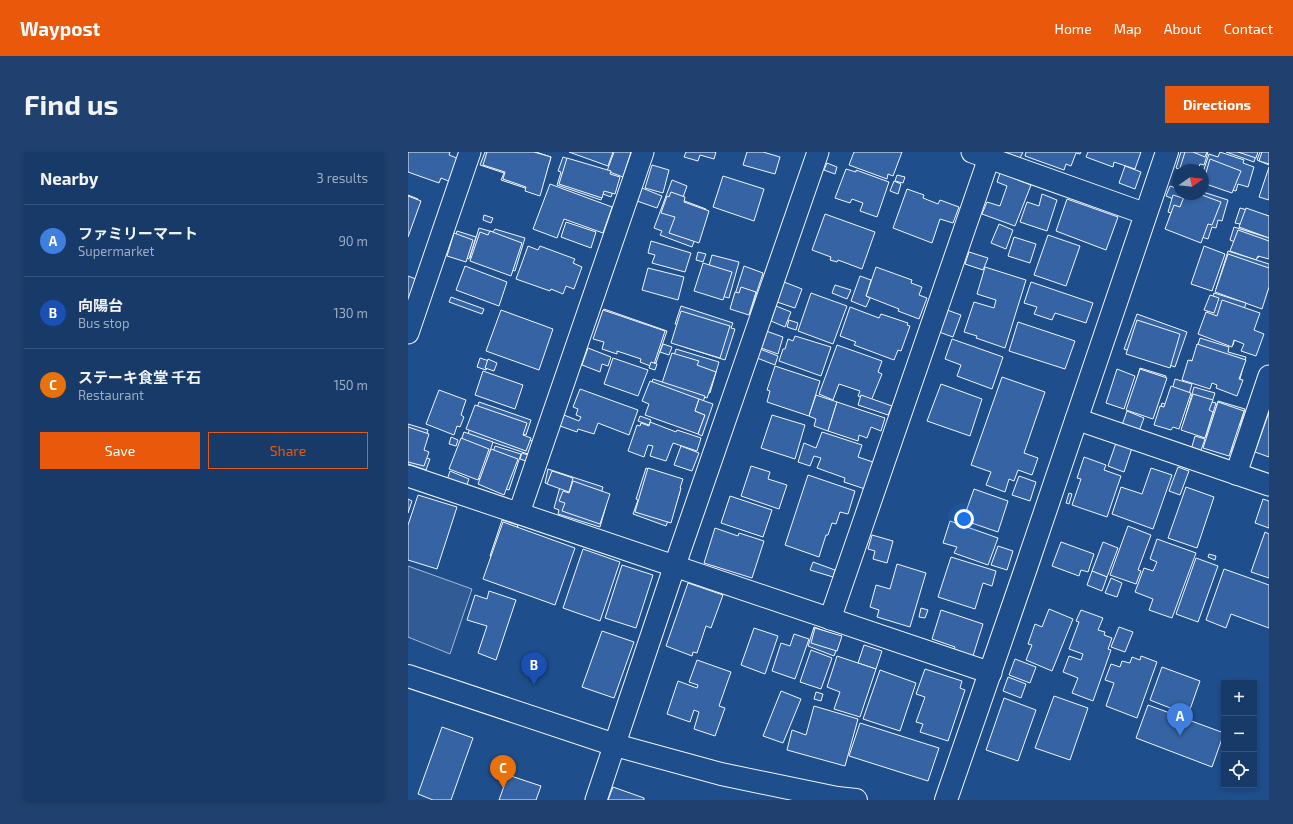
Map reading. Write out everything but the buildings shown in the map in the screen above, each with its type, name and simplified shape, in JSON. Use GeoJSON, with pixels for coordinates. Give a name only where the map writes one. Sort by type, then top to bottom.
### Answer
{"type":"FeatureCollection","features":[{"type":"Feature","properties":{"kind":"street"},"geometry":{"type":"LineString","coordinates":[[408,333],[470,152]]}},
{"type":"Feature","properties":{"kind":"street"},"geometry":{"type":"LineString","coordinates":[[519,513],[643,152]]}},
{"type":"Feature","properties":{"kind":"street"},"geometry":{"type":"LineString","coordinates":[[596,800],[675,565],[818,152]]}},
{"type":"Feature","properties":{"kind":"street"},"geometry":{"type":"LineString","coordinates":[[946,800],[991,673],[1167,152]]}},
{"type":"Feature","properties":{"kind":"street"},"geometry":{"type":"LineString","coordinates":[[830,619],[980,155],[1146,214]]}},
{"type":"Feature","properties":{"kind":"street"},"geometry":{"type":"LineString","coordinates":[[1236,474],[1269,376]]}},
{"type":"Feature","properties":{"kind":"street"},"geometry":{"type":"LineString","coordinates":[[1076,419],[1269,485]]}},
{"type":"Feature","properties":{"kind":"street"},"geometry":{"type":"LineString","coordinates":[[408,476],[991,673]]}},
{"type":"Feature","properties":{"kind":"street"},"geometry":{"type":"LineString","coordinates":[[408,676],[615,745],[722,774],[837,798],[856,800]]}},
{"type":"Feature","properties":{"kind":"shaded area"},"geometry":{"type":"Polygon","coordinates":[[[408,566],[472,589],[450,654],[408,637],[408,566]]]}},
{"type":"Feature","properties":{"kind":"place","name":"向陽台"},"geometry":{"type":"Point","coordinates":[534,685]}},
{"type":"Feature","properties":{"kind":"place","name":"ファミリーマート"},"geometry":{"type":"Point","coordinates":[1180,736]}},
{"type":"Feature","properties":{"kind":"place","name":"ステーキ食堂 千石"},"geometry":{"type":"Point","coordinates":[503,788]}}]}
